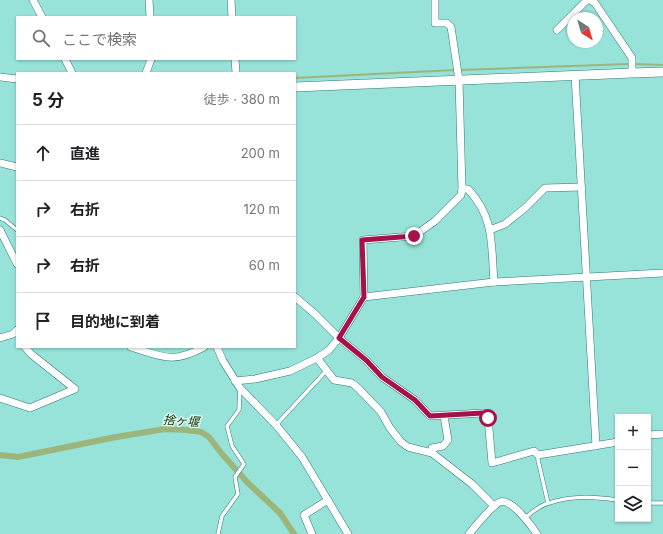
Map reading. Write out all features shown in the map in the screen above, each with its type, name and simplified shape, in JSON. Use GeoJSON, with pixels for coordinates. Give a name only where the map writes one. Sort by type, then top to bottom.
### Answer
{"type":"FeatureCollection","features":[{"type":"Feature","properties":{"kind":"street"},"geometry":{"type":"LineString","coordinates":[[33,0],[41,16]]}},
{"type":"Feature","properties":{"kind":"street"},"geometry":{"type":"LineString","coordinates":[[149,0],[150,16]]}},
{"type":"Feature","properties":{"kind":"street"},"geometry":{"type":"LineString","coordinates":[[231,0],[232,16]]}},
{"type":"Feature","properties":{"kind":"street"},"geometry":{"type":"LineString","coordinates":[[235,381],[255,379],[290,371],[317,358],[329,350],[339,338],[364,297],[362,240],[414,236],[434,222],[461,195],[459,80],[451,27],[447,24],[435,23],[435,0]]}},
{"type":"Feature","properties":{"kind":"street"},"geometry":{"type":"LineString","coordinates":[[557,30],[589,0],[595,3],[632,58],[632,73]]}},
{"type":"Feature","properties":{"kind":"street"},"geometry":{"type":"LineString","coordinates":[[66,60],[72,72]]}},
{"type":"Feature","properties":{"kind":"street"},"geometry":{"type":"LineString","coordinates":[[146,72],[151,60]]}},
{"type":"Feature","properties":{"kind":"street"},"geometry":{"type":"LineString","coordinates":[[235,60],[236,72]]}},
{"type":"Feature","properties":{"kind":"street"},"geometry":{"type":"LineString","coordinates":[[296,87],[663,72]]}},
{"type":"Feature","properties":{"kind":"street"},"geometry":{"type":"LineString","coordinates":[[575,76],[596,446]]}},
{"type":"Feature","properties":{"kind":"street"},"geometry":{"type":"LineString","coordinates":[[0,77],[16,79]]}},
{"type":"Feature","properties":{"kind":"street"},"geometry":{"type":"LineString","coordinates":[[0,162],[16,167]]}},
{"type":"Feature","properties":{"kind":"street"},"geometry":{"type":"LineString","coordinates":[[490,230],[502,226],[525,208],[545,188],[581,188]]}},
{"type":"Feature","properties":{"kind":"street"},"geometry":{"type":"LineString","coordinates":[[462,189],[468,189],[477,199],[482,207],[490,230],[494,282]]}},
{"type":"Feature","properties":{"kind":"street"},"geometry":{"type":"LineString","coordinates":[[0,230],[16,262]]}},
{"type":"Feature","properties":{"kind":"street"},"geometry":{"type":"LineString","coordinates":[[364,297],[494,282],[663,273]]}},
{"type":"Feature","properties":{"kind":"street"},"geometry":{"type":"LineString","coordinates":[[296,297],[339,338],[366,360],[382,377],[415,400],[430,416],[487,414],[492,463],[534,451],[538,454],[615,443]]}},
{"type":"Feature","properties":{"kind":"street"},"geometry":{"type":"LineString","coordinates":[[0,338],[16,334]]}},
{"type":"Feature","properties":{"kind":"street"},"geometry":{"type":"LineString","coordinates":[[0,398],[30,408],[75,389],[31,354],[26,348]]}},
{"type":"Feature","properties":{"kind":"street"},"geometry":{"type":"LineString","coordinates":[[134,348],[165,358],[178,358],[190,355],[202,348]]}},
{"type":"Feature","properties":{"kind":"street"},"geometry":{"type":"LineString","coordinates":[[216,348],[240,388],[276,425],[302,457],[348,534]]}},
{"type":"Feature","properties":{"kind":"street"},"geometry":{"type":"LineString","coordinates":[[317,358],[334,380],[352,383],[358,388],[381,412],[390,428],[401,442],[408,447],[432,453],[472,484],[494,506]]}},
{"type":"Feature","properties":{"kind":"street"},"geometry":{"type":"LineString","coordinates":[[432,453],[432,448],[443,446],[448,440],[444,416]]}},
{"type":"Feature","properties":{"kind":"street"},"geometry":{"type":"LineString","coordinates":[[651,435],[663,434]]}},
{"type":"Feature","properties":{"kind":"street"},"geometry":{"type":"LineString","coordinates":[[312,534],[304,514],[328,500]]}},
{"type":"Feature","properties":{"kind":"street"},"geometry":{"type":"LineString","coordinates":[[469,534],[494,506],[500,502],[509,503],[525,518],[536,534]]}},
{"type":"Feature","properties":{"kind":"lane"},"geometry":{"type":"LineString","coordinates":[[0,218],[5,220],[16,229]]}},
{"type":"Feature","properties":{"kind":"lane"},"geometry":{"type":"LineString","coordinates":[[276,425],[327,370]]}},
{"type":"Feature","properties":{"kind":"lane"},"geometry":{"type":"LineString","coordinates":[[218,534],[222,516],[238,494],[235,477],[244,464],[232,446],[227,426],[238,410],[240,388]]}},
{"type":"Feature","properties":{"kind":"lane"},"geometry":{"type":"LineString","coordinates":[[538,454],[548,503]]}},
{"type":"Feature","properties":{"kind":"lane"},"geometry":{"type":"LineString","coordinates":[[525,518],[536,509],[548,503],[584,496],[615,500]]}},
{"type":"Feature","properties":{"kind":"lane"},"geometry":{"type":"LineString","coordinates":[[651,503],[663,503]]}},
{"type":"Feature","properties":{"kind":"waterway"},"geometry":{"type":"LineString","coordinates":[[460,70],[629,64]]}},
{"type":"Feature","properties":{"kind":"waterway"},"geometry":{"type":"LineString","coordinates":[[634,64],[663,65]]}},
{"type":"Feature","properties":{"kind":"waterway"},"geometry":{"type":"LineString","coordinates":[[296,78],[456,70]]}},
{"type":"Feature","properties":{"kind":"waterway","name":"捨ヶ堰"},"geometry":{"type":"LineString","coordinates":[[0,455],[18,457],[116,437],[165,429],[201,432],[209,437],[248,483],[280,513],[294,534]]}},
{"type":"Feature","properties":{"kind":"route"},"geometry":{"type":"LineString","coordinates":[[414,236],[362,240],[364,297],[339,338],[366,360],[390,384],[404,391],[415,400],[430,416],[435,417],[483,413],[487,414],[488,418]]}}]}
